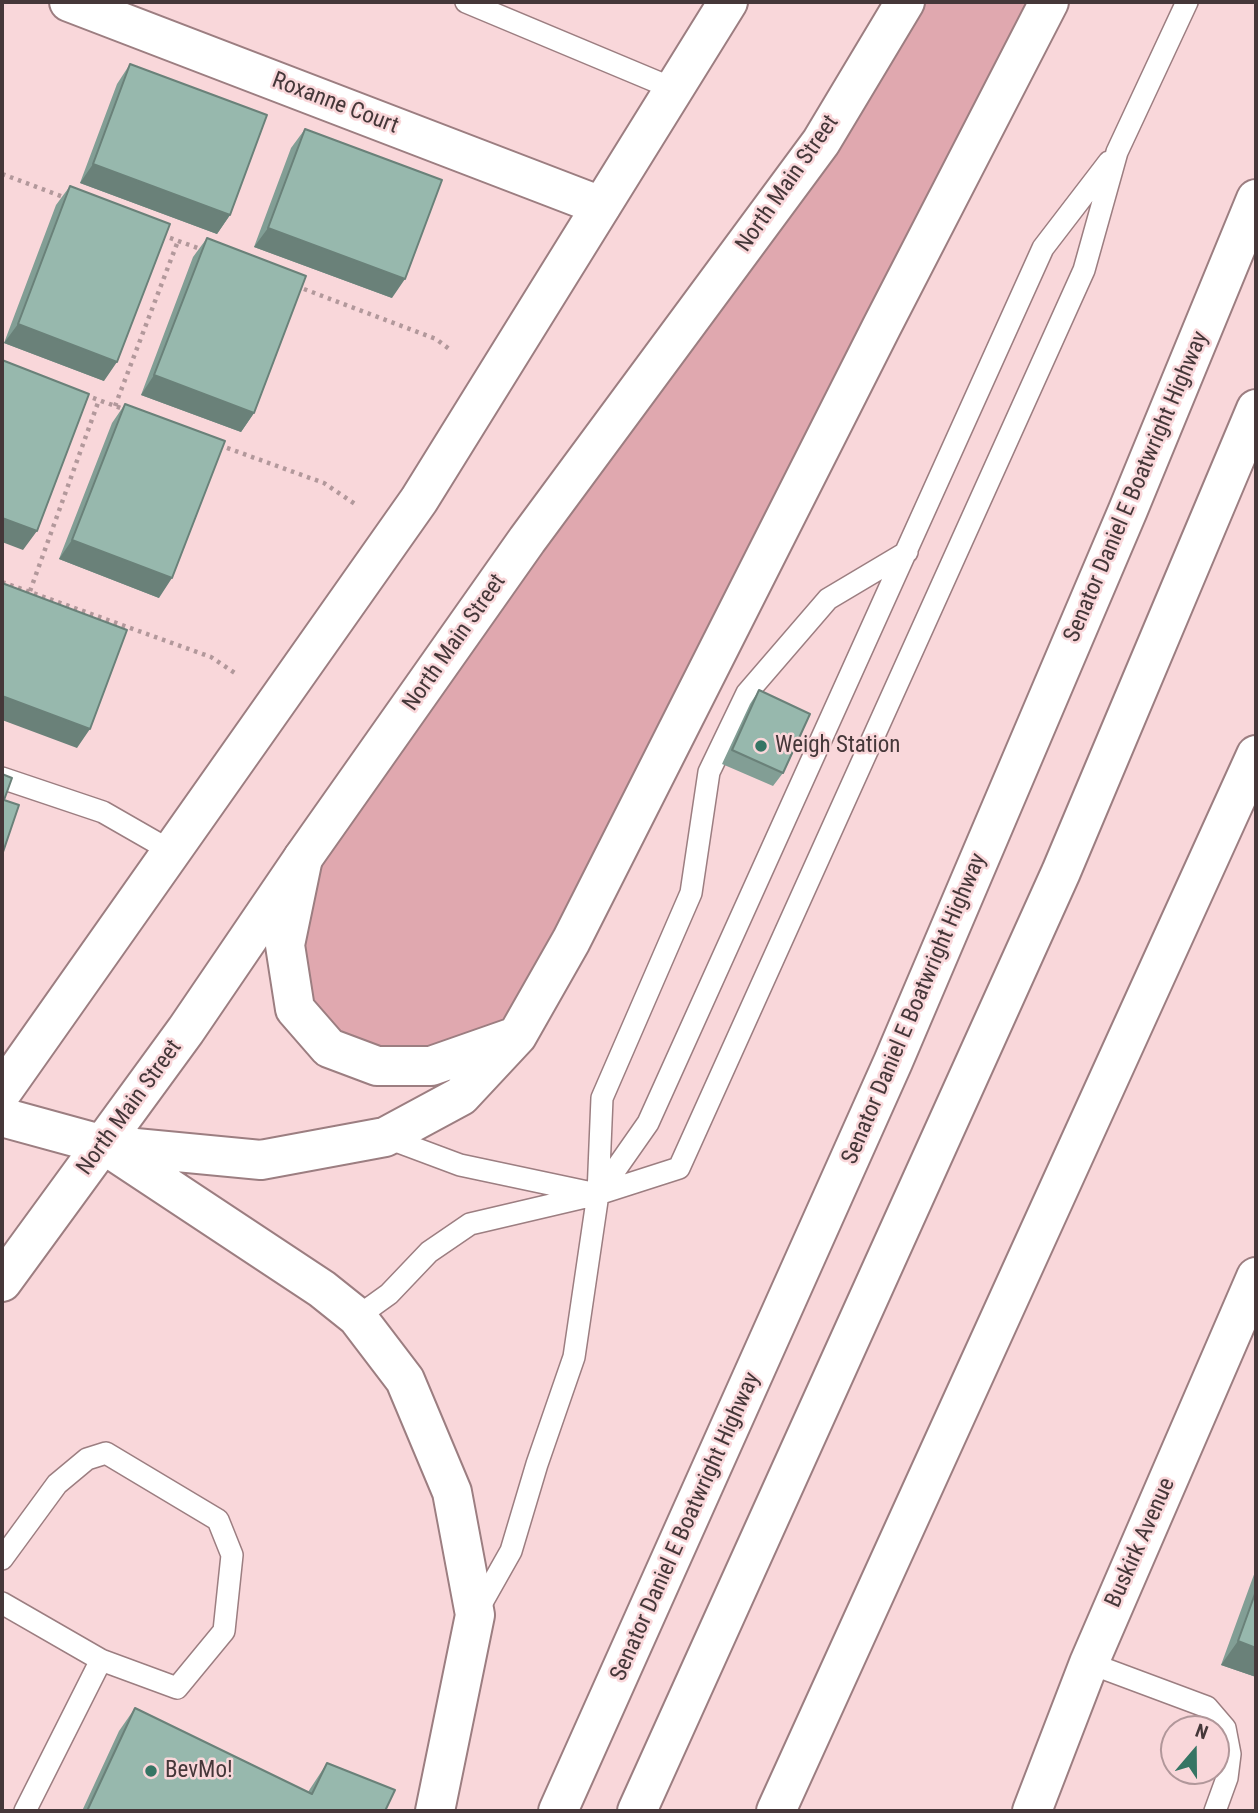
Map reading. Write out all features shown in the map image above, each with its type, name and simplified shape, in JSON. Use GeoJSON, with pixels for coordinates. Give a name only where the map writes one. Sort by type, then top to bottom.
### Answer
{"type":"FeatureCollection","features":[{"type":"Feature","properties":{"kind":"main road","name":"Roxanne Court"},"geometry":{"type":"LineString","coordinates":[[69,2],[601,206]]}},
{"type":"Feature","properties":{"kind":"main road"},"geometry":{"type":"LineString","coordinates":[[2,1092],[419,500],[728,2]]}},
{"type":"Feature","properties":{"kind":"main road","name":"North Main Street"},"geometry":{"type":"LineString","coordinates":[[2,1282],[186,1030],[303,858],[527,540],[821,142],[905,2]]}},
{"type":"Feature","properties":{"kind":"main road"},"geometry":{"type":"LineString","coordinates":[[2,1118],[104,1145],[261,1160],[385,1137],[461,1096],[516,1036],[571,941],[881,326],[1049,2]]}},
{"type":"Feature","properties":{"kind":"main road","name":"Senator Daniel E Boatwright Highway"},"geometry":{"type":"LineString","coordinates":[[558,1811],[893,1062],[1128,510],[1256,199]]}},
{"type":"Feature","properties":{"kind":"main road"},"geometry":{"type":"LineString","coordinates":[[637,1811],[1061,872],[1256,409]]}},
{"type":"Feature","properties":{"kind":"main road"},"geometry":{"type":"LineString","coordinates":[[776,1811],[1256,755]]}},
{"type":"Feature","properties":{"kind":"main road"},"geometry":{"type":"LineString","coordinates":[[303,858],[285,945],[296,1009],[329,1048],[377,1066],[431,1066],[516,1036]]}},
{"type":"Feature","properties":{"kind":"main road"},"geometry":{"type":"LineString","coordinates":[[104,1145],[322,1289],[357,1317],[405,1380],[452,1492],[475,1615],[435,1811]]}},
{"type":"Feature","properties":{"kind":"main road","name":"Buskirk Avenue"},"geometry":{"type":"LineString","coordinates":[[1031,1811],[1088,1663],[1256,1277]]}},
{"type":"Feature","properties":{"kind":"main road"},"geometry":{"type":"LineString","coordinates":[[792,1811],[814,1728]]}},
{"type":"Feature","properties":{"kind":"lane"},"geometry":{"type":"LineString","coordinates":[[466,2],[674,89]]}},
{"type":"Feature","properties":{"kind":"lane"},"geometry":{"type":"LineString","coordinates":[[357,1317],[389,1294],[429,1252],[470,1224],[598,1194],[679,1168],[1084,270],[1117,152],[1187,2]]}},
{"type":"Feature","properties":{"kind":"lane"},"geometry":{"type":"LineString","coordinates":[[598,1194],[648,1123],[1043,248],[1117,152]]}},
{"type":"Feature","properties":{"kind":"lane"},"geometry":{"type":"LineString","coordinates":[[475,1615],[511,1551],[537,1464],[574,1357],[598,1194],[602,1098],[691,893],[709,772],[747,693],[828,599],[907,552]]}},
{"type":"Feature","properties":{"kind":"lane"},"geometry":{"type":"LineString","coordinates":[[2,778],[103,812],[171,852]]}},
{"type":"Feature","properties":{"kind":"lane"},"geometry":{"type":"LineString","coordinates":[[385,1137],[460,1165],[598,1194]]}},
{"type":"Feature","properties":{"kind":"lane"},"geometry":{"type":"LineString","coordinates":[[2,1559],[57,1484],[87,1459],[106,1453],[218,1520],[232,1555],[224,1631],[177,1688],[101,1660],[2,1603]]}},
{"type":"Feature","properties":{"kind":"lane"},"geometry":{"type":"LineString","coordinates":[[25,1811],[101,1660]]}},
{"type":"Feature","properties":{"kind":"lane"},"geometry":{"type":"LineString","coordinates":[[1088,1663],[1207,1707],[1225,1728],[1230,1754],[1227,1779],[1214,1811]]}},
{"type":"Feature","properties":{"kind":"path"},"geometry":{"type":"LineString","coordinates":[[2,174],[71,200]]}},
{"type":"Feature","properties":{"kind":"path"},"geometry":{"type":"LineString","coordinates":[[154,232],[204,250]]}},
{"type":"Feature","properties":{"kind":"path"},"geometry":{"type":"LineString","coordinates":[[115,406],[178,240]]}},
{"type":"Feature","properties":{"kind":"path"},"geometry":{"type":"LineString","coordinates":[[294,285],[436,339],[493,381]]}},
{"type":"Feature","properties":{"kind":"path"},"geometry":{"type":"LineString","coordinates":[[75,391],[128,411]]}},
{"type":"Feature","properties":{"kind":"path"},"geometry":{"type":"LineString","coordinates":[[30,592],[99,400]]}},
{"type":"Feature","properties":{"kind":"path"},"geometry":{"type":"LineString","coordinates":[[219,444],[324,483],[396,533]]}},
{"type":"Feature","properties":{"kind":"path"},"geometry":{"type":"LineString","coordinates":[[2,582],[211,657],[277,702]]}},
{"type":"Feature","properties":{"kind":"shaded area"},"geometry":{"type":"Polygon","coordinates":[[[910,2],[1049,2],[517,1036],[377,1066],[295,1009],[303,858],[910,2]]]}},
{"type":"Feature","properties":{"kind":"building"},"geometry":{"type":"Polygon","coordinates":[[[130,64],[267,115],[230,215],[93,164],[130,64]]]}},
{"type":"Feature","properties":{"kind":"building"},"geometry":{"type":"Polygon","coordinates":[[[305,129],[442,180],[405,279],[268,228],[305,129]]]}},
{"type":"Feature","properties":{"kind":"building"},"geometry":{"type":"Polygon","coordinates":[[[70,186],[170,224],[117,362],[18,324],[70,186]]]}},
{"type":"Feature","properties":{"kind":"building"},"geometry":{"type":"Polygon","coordinates":[[[207,238],[306,276],[254,413],[154,375],[207,238]]]}},
{"type":"Feature","properties":{"kind":"building"},"geometry":{"type":"Polygon","coordinates":[[[2,360],[89,394],[37,531],[2,518],[2,360]]]}},
{"type":"Feature","properties":{"kind":"building"},"geometry":{"type":"Polygon","coordinates":[[[125,404],[225,441],[172,578],[72,540],[125,404]]]}},
{"type":"Feature","properties":{"kind":"building"},"geometry":{"type":"Polygon","coordinates":[[[2,583],[127,630],[90,729],[2,696],[2,583]]]}},
{"type":"Feature","properties":{"kind":"building","name":"Weigh Station"},"geometry":{"type":"Polygon","coordinates":[[[759,690],[810,714],[783,773],[732,750],[759,690]]]}},
{"type":"Feature","properties":{"kind":"building"},"geometry":{"type":"Polygon","coordinates":[[[2,774],[12,778],[4,800],[19,805],[2,855],[2,774]]]}},
{"type":"Feature","properties":{"kind":"building"},"geometry":{"type":"Polygon","coordinates":[[[1256,1591],[1256,1648],[1238,1641],[1256,1591]]]}},
{"type":"Feature","properties":{"kind":"building"},"geometry":{"type":"Polygon","coordinates":[[[135,1708],[312,1794],[327,1763],[395,1790],[385,1811],[87,1811],[135,1708]]]}},
{"type":"Feature","properties":{"kind":"place","name":"Weigh Station"},"geometry":{"type":"Point","coordinates":[761,746]}},
{"type":"Feature","properties":{"kind":"place","name":"BevMo!"},"geometry":{"type":"Point","coordinates":[151,1771]}}]}
